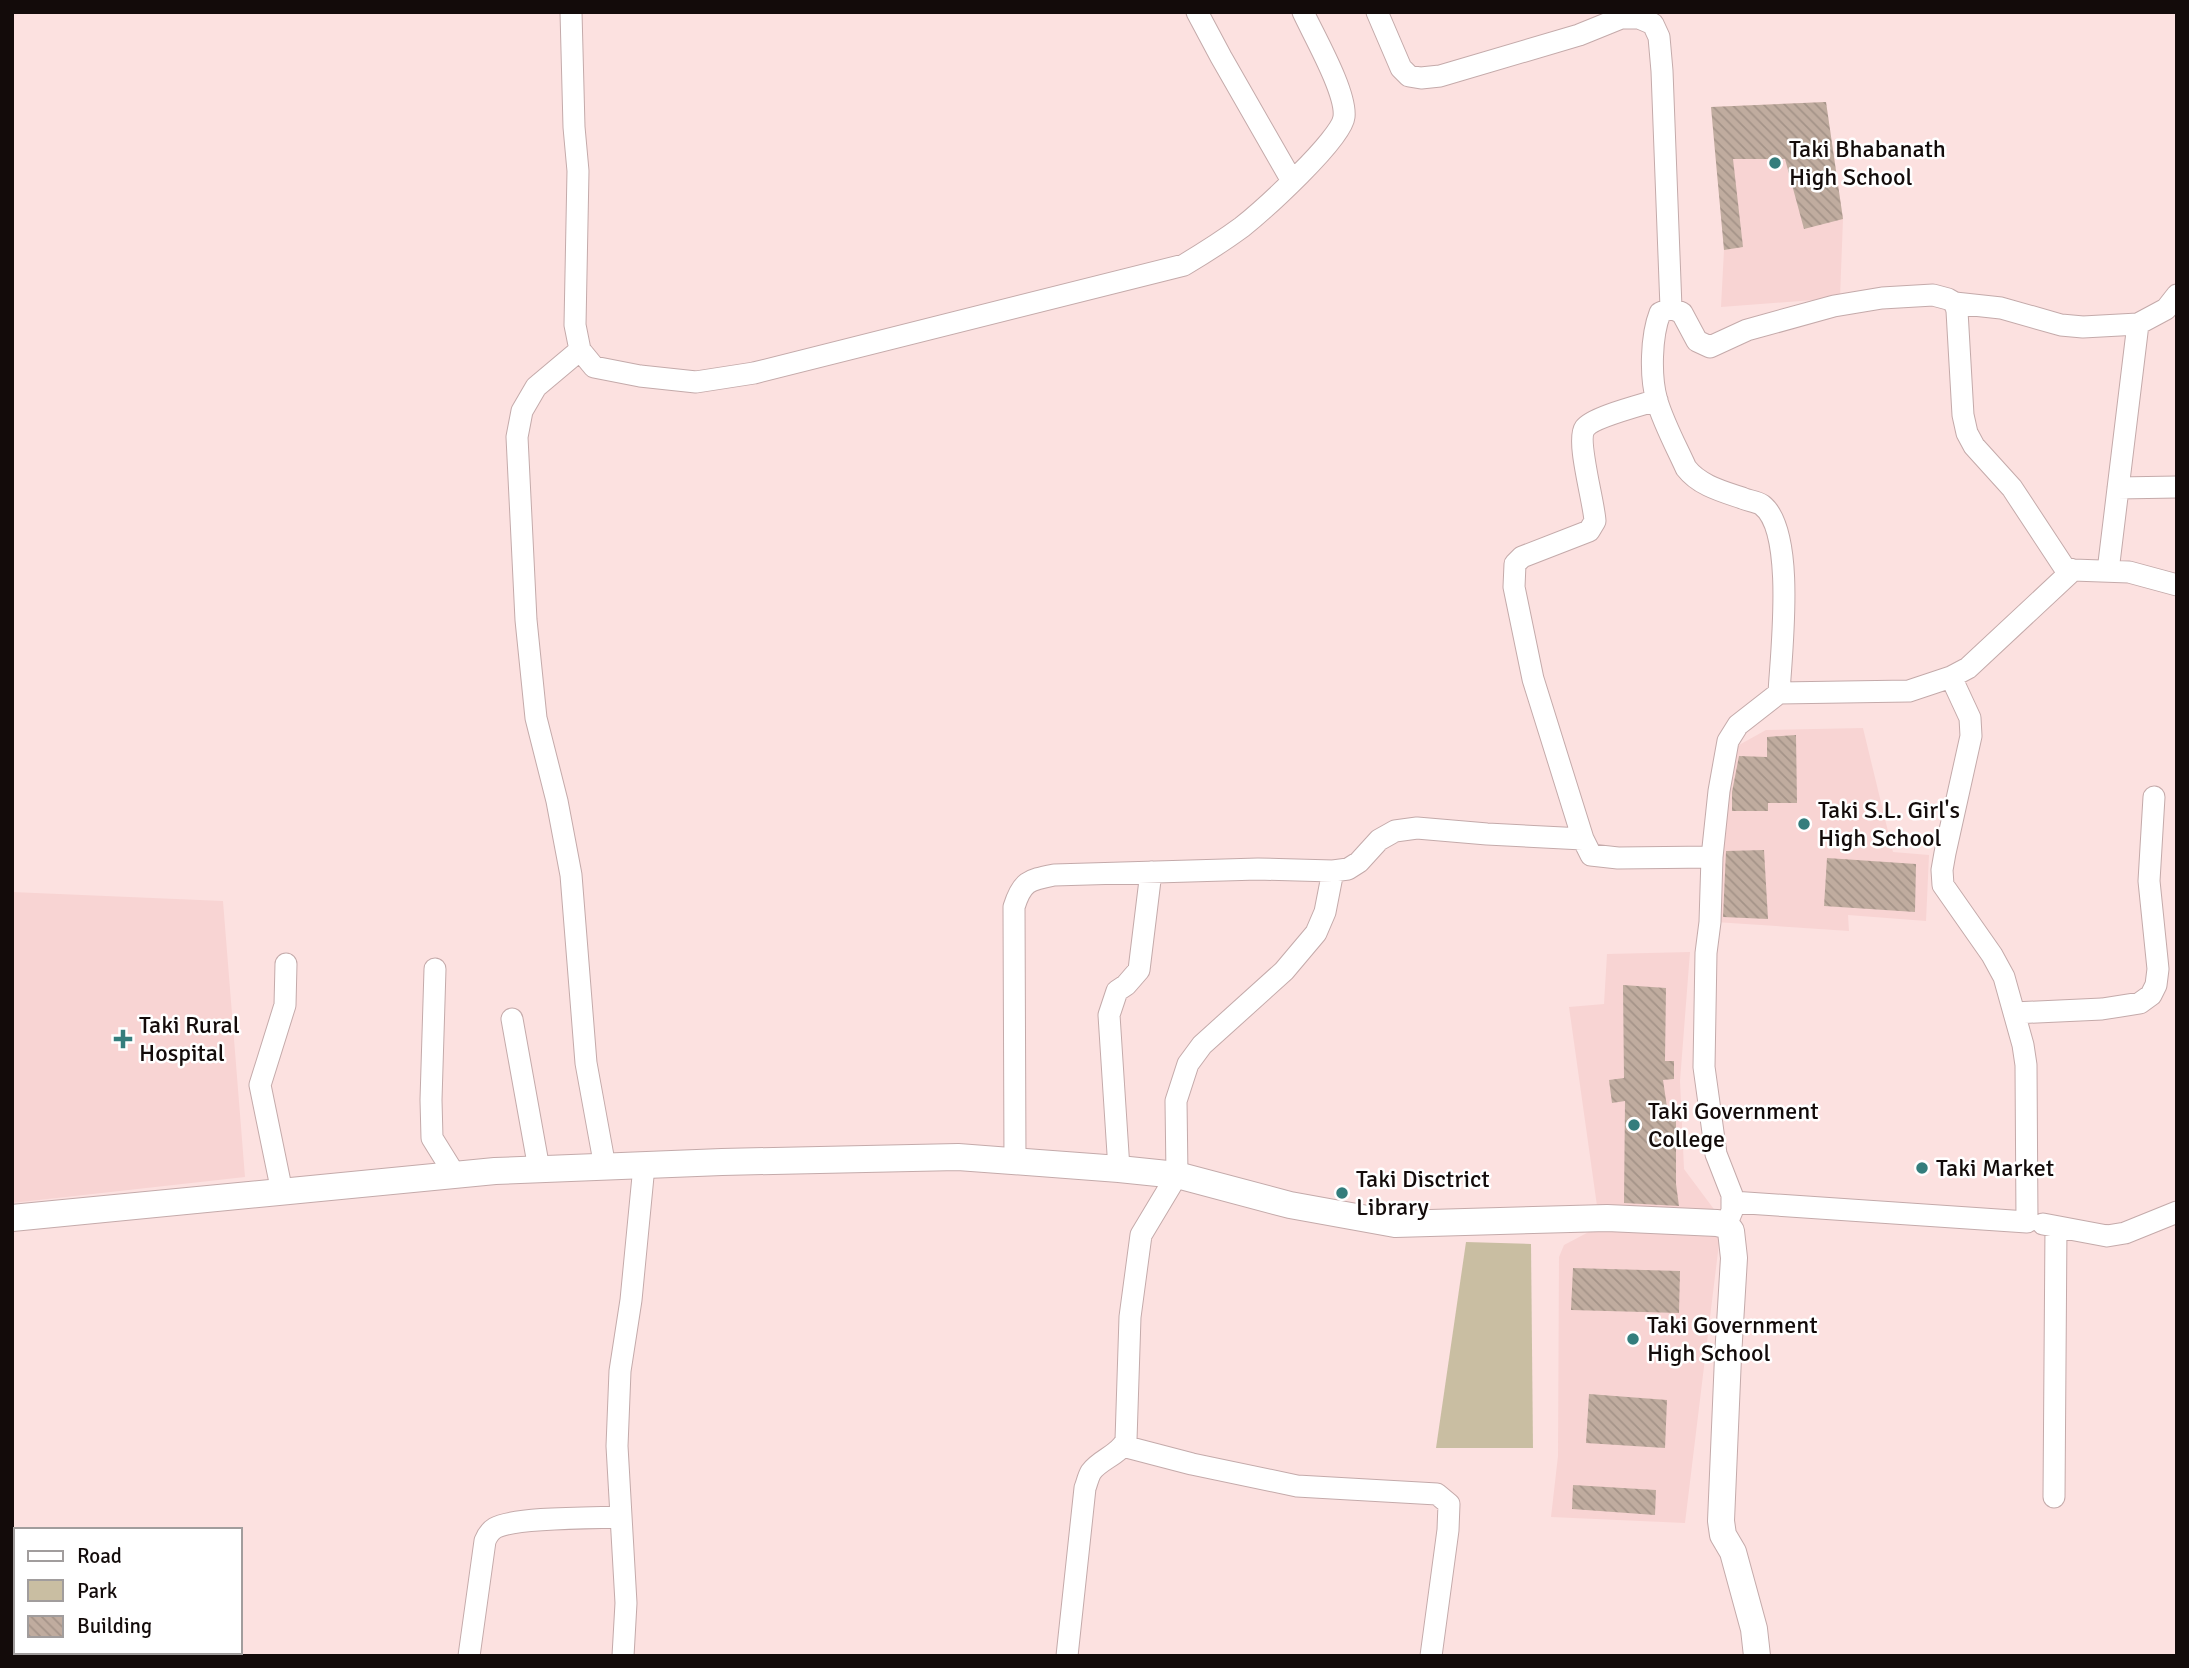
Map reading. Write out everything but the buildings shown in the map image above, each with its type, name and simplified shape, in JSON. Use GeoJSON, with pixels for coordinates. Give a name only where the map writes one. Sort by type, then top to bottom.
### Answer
{"type":"FeatureCollection","features":[{"type":"Feature","properties":{"kind":"street"},"geometry":{"type":"LineString","coordinates":[[571,12],[578,171],[575,325],[580,350],[594,366],[640,376],[696,382],[754,373],[1184,265],[1217,245],[1244,225],[1292,181],[1335,136],[1344,118],[1341,90],[1303,12]]}},
{"type":"Feature","properties":{"kind":"street"},"geometry":{"type":"LineString","coordinates":[[1198,12],[1292,181]]}},
{"type":"Feature","properties":{"kind":"street"},"geometry":{"type":"LineString","coordinates":[[1377,12],[1401,68],[1409,76],[1421,78],[1440,76],[1578,35],[1621,18],[1639,18],[1653,24],[1659,37],[1661,59],[1671,308]]}},
{"type":"Feature","properties":{"kind":"street"},"geometry":{"type":"LineString","coordinates":[[1779,693],[1785,587],[1772,515],[1759,503],[1706,485],[1693,477],[1686,468],[1657,400],[1653,361],[1656,324],[1660,313],[1671,308],[1682,313],[1697,341],[1710,347],[1747,330],[1834,306],[1882,298],[1933,295],[1955,303],[2001,308],[2061,325],[2083,327],[2138,324],[2166,309],[2177,295]]}},
{"type":"Feature","properties":{"kind":"street"},"geometry":{"type":"LineString","coordinates":[[1955,303],[1963,415],[1967,433],[1974,446],[2011,488],[2056,557],[2064,567],[2073,570],[2142,575],[2177,585]]}},
{"type":"Feature","properties":{"kind":"street"},"geometry":{"type":"LineString","coordinates":[[2108,572],[2138,324]]}},
{"type":"Feature","properties":{"kind":"street"},"geometry":{"type":"LineString","coordinates":[[580,350],[536,387],[522,411],[517,437],[526,620],[536,718],[558,801],[571,876],[586,1063],[605,1167]]}},
{"type":"Feature","properties":{"kind":"street"},"geometry":{"type":"LineString","coordinates":[[1657,400],[1595,420],[1585,427],[1581,436],[1595,521],[1590,530],[1522,557],[1515,564],[1514,587],[1533,679],[1583,838],[1591,855],[1712,857]]}},
{"type":"Feature","properties":{"kind":"street"},"geometry":{"type":"LineString","coordinates":[[2118,488],[2177,487]]}},
{"type":"Feature","properties":{"kind":"street"},"geometry":{"type":"LineString","coordinates":[[1757,1656],[1754,1629],[1733,1552],[1724,1535],[1721,1521],[1734,1258],[1704,1068],[1706,953],[1712,857],[1728,741],[1738,725],[1779,693],[1909,691],[1951,677],[1968,668],[2073,570]]}},
{"type":"Feature","properties":{"kind":"street"},"geometry":{"type":"LineString","coordinates":[[1951,677],[1970,718],[1971,736],[1945,853],[1943,885],[1992,955],[2004,977],[2014,1013],[2026,1065],[2028,1222]]}},
{"type":"Feature","properties":{"kind":"street"},"geometry":{"type":"LineString","coordinates":[[2014,1013],[2102,1009],[2140,1003],[2151,995],[2156,985],[2158,969],[2149,881],[2154,797]]}},
{"type":"Feature","properties":{"kind":"street"},"geometry":{"type":"LineString","coordinates":[[1015,1161],[1014,907],[1019,891],[1030,880],[1054,875],[1348,869],[1359,862],[1379,840],[1395,831],[1417,828],[1583,838]]}},
{"type":"Feature","properties":{"kind":"street"},"geometry":{"type":"LineString","coordinates":[[1067,1656],[1085,1488],[1094,1468],[1123,1446],[1126,1440],[1130,1317],[1141,1235],[1177,1175],[1176,1101],[1188,1064],[1202,1045],[1284,971],[1316,933],[1325,912],[1333,871]]}},
{"type":"Feature","properties":{"kind":"street"},"geometry":{"type":"LineString","coordinates":[[1119,1169],[1109,1015],[1117,991],[1139,970],[1151,872]]}},
{"type":"Feature","properties":{"kind":"street"},"geometry":{"type":"LineString","coordinates":[[282,1192],[260,1085],[285,1005],[286,964]]}},
{"type":"Feature","properties":{"kind":"street"},"geometry":{"type":"LineString","coordinates":[[435,969],[430,1100],[432,1138],[455,1175]]}},
{"type":"Feature","properties":{"kind":"street"},"geometry":{"type":"LineString","coordinates":[[512,1019],[539,1169]]}},
{"type":"Feature","properties":{"kind":"street"},"geometry":{"type":"LineString","coordinates":[[12,1218],[306,1188],[539,1169],[958,1157],[1177,1175],[1290,1205],[1395,1224],[1607,1218],[1717,1223],[1729,1214],[2028,1222],[2106,1236],[2125,1233],[2177,1212]]}},
{"type":"Feature","properties":{"kind":"street"},"geometry":{"type":"LineString","coordinates":[[623,1656],[626,1603],[617,1446],[620,1371],[631,1300],[644,1166]]}},
{"type":"Feature","properties":{"kind":"street"},"geometry":{"type":"LineString","coordinates":[[2054,1497],[2056,1227]]}},
{"type":"Feature","properties":{"kind":"street"},"geometry":{"type":"LineString","coordinates":[[1123,1446],[1297,1486],[1437,1494],[1449,1504],[1449,1517],[1431,1656]]}},
{"type":"Feature","properties":{"kind":"street"},"geometry":{"type":"LineString","coordinates":[[469,1656],[485,1541],[493,1529],[505,1524],[621,1517]]}},
{"type":"Feature","properties":{"kind":"shaded area","name":"Taki Bhabanath High School"},"geometry":{"type":"Polygon","coordinates":[[[1826,102],[1843,219],[1840,298],[1721,307],[1724,250],[1711,107],[1826,102]]]}},
{"type":"Feature","properties":{"kind":"shaded area","name":"Taki S.L. Girl's High School"},"geometry":{"type":"Polygon","coordinates":[[[1863,728],[1893,852],[1929,855],[1926,921],[1848,915],[1849,931],[1715,922],[1730,750],[1766,730],[1863,728]]]}},
{"type":"Feature","properties":{"kind":"shaded area","name":"Taki Rural Hospital"},"geometry":{"type":"Polygon","coordinates":[[[12,892],[223,901],[245,1177],[12,1203],[12,892]]]}},
{"type":"Feature","properties":{"kind":"shaded area","name":"Taki Government College"},"geometry":{"type":"Polygon","coordinates":[[[1690,952],[1680,1081],[1684,1169],[1719,1216],[1598,1213],[1569,1007],[1604,1004],[1607,954],[1690,952]]]}},
{"type":"Feature","properties":{"kind":"shaded area","name":"Taki Government High School"},"geometry":{"type":"Polygon","coordinates":[[[1600,1226],[1721,1227],[1685,1523],[1551,1517],[1558,1456],[1559,1257],[1564,1245],[1600,1226]]]}},
{"type":"Feature","properties":{"kind":"green space"},"geometry":{"type":"Polygon","coordinates":[[[1466,1242],[1531,1244],[1533,1448],[1436,1448],[1466,1242]]]}},
{"type":"Feature","properties":{"kind":"place","name":"Taki Bhabanath High School"},"geometry":{"type":"Point","coordinates":[1775,163]}},
{"type":"Feature","properties":{"kind":"place","name":"Taki S.L. Girl's High School"},"geometry":{"type":"Point","coordinates":[1804,824]}},
{"type":"Feature","properties":{"kind":"place","name":"Taki Rural Hospital"},"geometry":{"type":"Point","coordinates":[123,1039]}},
{"type":"Feature","properties":{"kind":"place","name":"Taki Government College"},"geometry":{"type":"Point","coordinates":[1634,1125]}},
{"type":"Feature","properties":{"kind":"place","name":"Taki Market"},"geometry":{"type":"Point","coordinates":[1922,1168]}},
{"type":"Feature","properties":{"kind":"place","name":"Taki Disctrict Library"},"geometry":{"type":"Point","coordinates":[1342,1193]}},
{"type":"Feature","properties":{"kind":"place","name":"Taki Government High School"},"geometry":{"type":"Point","coordinates":[1633,1339]}}]}
